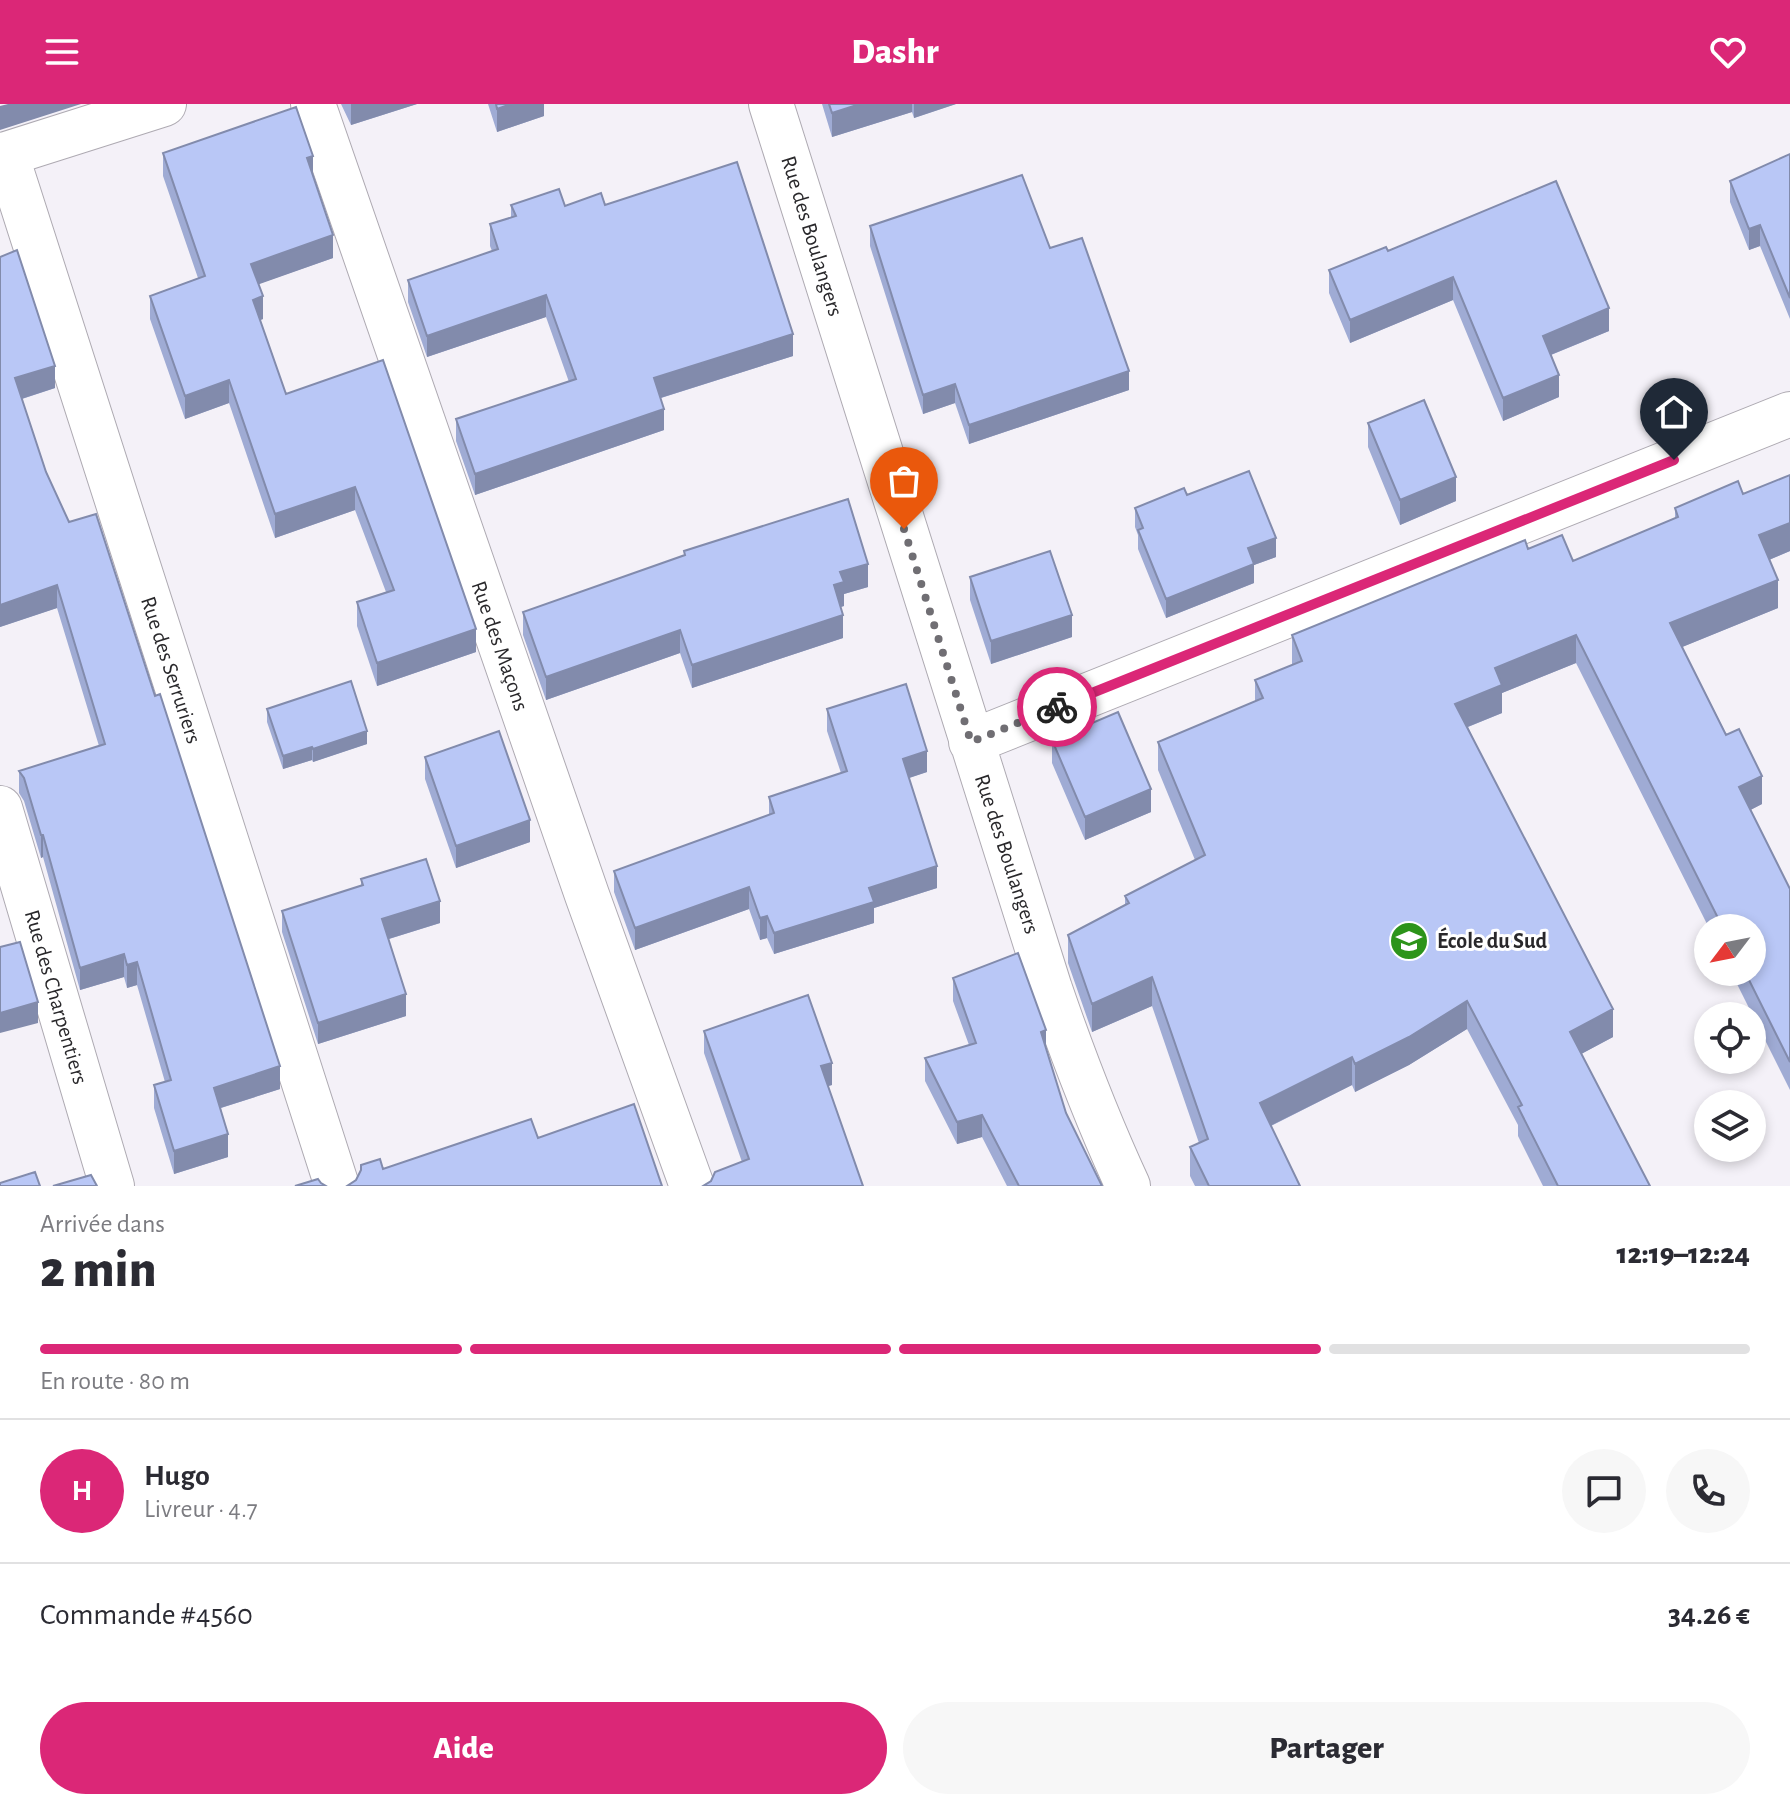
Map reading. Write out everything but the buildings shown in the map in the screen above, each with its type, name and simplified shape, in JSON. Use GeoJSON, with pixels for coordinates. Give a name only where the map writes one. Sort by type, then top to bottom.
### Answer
{"type":"FeatureCollection","features":[{"type":"Feature","properties":{"kind":"street"},"geometry":{"type":"LineString","coordinates":[[3,155],[164,104]]}},
{"type":"Feature","properties":{"kind":"street","name":"Rue des Maçons"},"geometry":{"type":"LineString","coordinates":[[313,104],[587,895],[692,1186]]}},
{"type":"Feature","properties":{"kind":"street","name":"Rue des Boulangers"},"geometry":{"type":"LineString","coordinates":[[771,104],[1050,989],[1077,1068],[1128,1186]]}},
{"type":"Feature","properties":{"kind":"street","name":"Rue des Serruriers"},"geometry":{"type":"LineString","coordinates":[[3,155],[337,1186]]}},
{"type":"Feature","properties":{"kind":"street"},"geometry":{"type":"LineString","coordinates":[[971,742],[1790,414]]}},
{"type":"Feature","properties":{"kind":"street","name":"Rue des Charpentiers"},"geometry":{"type":"LineString","coordinates":[[0,808],[112,1186]]}},
{"type":"Feature","properties":{"kind":"way so far"},"geometry":{"type":"LineString","coordinates":[[904,529],[971,742],[1057,707]]}},
{"type":"Feature","properties":{"kind":"place","name":"École du Sud"},"geometry":{"type":"Point","coordinates":[1409,941]}},
{"type":"Feature","properties":{"kind":"route"},"geometry":{"type":"LineString","coordinates":[[1057,707],[1674,460]]}}]}
